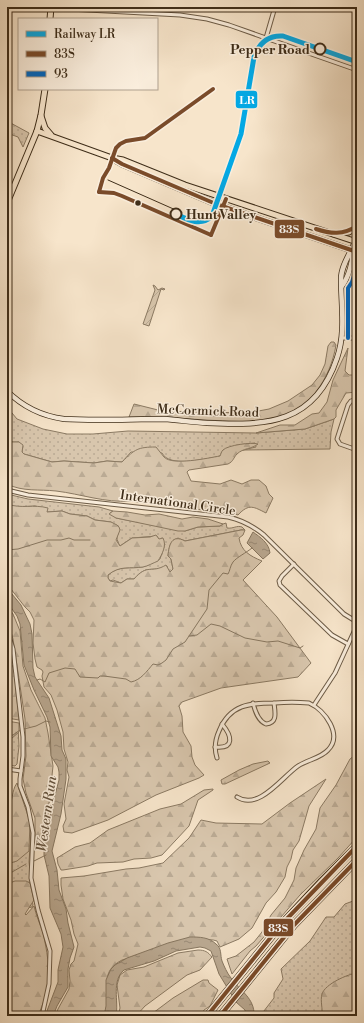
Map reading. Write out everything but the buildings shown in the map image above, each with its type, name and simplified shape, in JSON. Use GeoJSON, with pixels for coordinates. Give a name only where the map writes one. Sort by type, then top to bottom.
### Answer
{"type":"FeatureCollection","features":[{"type":"Feature","properties":{"kind":"highway"},"geometry":{"type":"LineString","coordinates":[[208,1016],[240,974],[292,913],[357,846]]}},
{"type":"Feature","properties":{"kind":"highway"},"geometry":{"type":"LineString","coordinates":[[220,1016],[294,925],[357,860]]}},
{"type":"Feature","properties":{"kind":"main road"},"geometry":{"type":"LineString","coordinates":[[50,18],[51,8]]}},
{"type":"Feature","properties":{"kind":"main road"},"geometry":{"type":"LineString","coordinates":[[7,203],[37,131],[45,90]]}},
{"type":"Feature","properties":{"kind":"main road"},"geometry":{"type":"LineString","coordinates":[[41,115],[45,128],[52,136]]}},
{"type":"Feature","properties":{"kind":"main road"},"geometry":{"type":"LineString","coordinates":[[37,131],[112,158],[123,160],[216,204],[355,251]]}},
{"type":"Feature","properties":{"kind":"main road"},"geometry":{"type":"LineString","coordinates":[[170,182],[356,241]]}},
{"type":"Feature","properties":{"kind":"main road"},"geometry":{"type":"LineString","coordinates":[[332,234],[346,232],[357,226]]}},
{"type":"Feature","properties":{"kind":"main road","name":"McCormick Road"},"geometry":{"type":"LineString","coordinates":[[7,391],[30,409],[44,415],[64,419],[165,419],[219,423],[271,422],[286,417],[298,411],[316,396],[328,378],[335,363],[342,338],[342,286],[346,280],[354,256],[356,241]]}},
{"type":"Feature","properties":{"kind":"street"},"geometry":{"type":"LineString","coordinates":[[266,38],[275,7]]}},
{"type":"Feature","properties":{"kind":"street"},"geometry":{"type":"LineString","coordinates":[[51,8],[193,16],[222,23],[357,70]]}},
{"type":"Feature","properties":{"kind":"street"},"geometry":{"type":"LineString","coordinates":[[7,183],[13,188]]}},
{"type":"Feature","properties":{"kind":"street"},"geometry":{"type":"LineString","coordinates":[[7,188],[13,188]]}},
{"type":"Feature","properties":{"kind":"street"},"geometry":{"type":"LineString","coordinates":[[342,338],[357,338]]}},
{"type":"Feature","properties":{"kind":"street"},"geometry":{"type":"LineString","coordinates":[[357,399],[351,401],[348,405],[337,439],[340,444],[357,450]]}},
{"type":"Feature","properties":{"kind":"street","name":"International Circle"},"geometry":{"type":"LineString","coordinates":[[7,490],[28,495],[234,518],[259,531],[344,614],[357,624]]}},
{"type":"Feature","properties":{"kind":"street"},"geometry":{"type":"LineString","coordinates":[[294,564],[282,576],[279,581],[280,585],[332,635],[348,644]]}},
{"type":"Feature","properties":{"kind":"street"},"geometry":{"type":"LineString","coordinates":[[314,706],[335,673],[357,624]]}},
{"type":"Feature","properties":{"kind":"street"},"geometry":{"type":"LineString","coordinates":[[7,630],[13,649],[23,737],[20,786],[31,819],[33,833],[31,878],[50,951],[49,984],[42,1016]]}},
{"type":"Feature","properties":{"kind":"street"},"geometry":{"type":"LineString","coordinates":[[253,703],[255,711],[261,722],[266,724],[272,723],[275,718],[274,703]]}},
{"type":"Feature","properties":{"kind":"street"},"geometry":{"type":"LineString","coordinates":[[217,758],[215,747],[216,740],[222,724],[238,708],[246,704],[302,703],[314,706],[326,717],[333,732],[334,738],[329,750],[300,765],[273,790],[262,796],[248,801],[237,797]]}},
{"type":"Feature","properties":{"kind":"street"},"geometry":{"type":"LineString","coordinates":[[215,747],[223,748],[227,746],[231,738],[222,724]]}},
{"type":"Feature","properties":{"kind":"street"},"geometry":{"type":"LineString","coordinates":[[7,769],[20,771]]}},
{"type":"Feature","properties":{"kind":"green space"},"geometry":{"type":"Polygon","coordinates":[[[7,121],[29,133],[23,147],[18,137],[7,133],[7,121]]]}},
{"type":"Feature","properties":{"kind":"green space"},"geometry":{"type":"Polygon","coordinates":[[[153,285],[158,290],[162,288],[165,289],[161,289],[149,326],[143,324],[155,290],[153,285]]]}},
{"type":"Feature","properties":{"kind":"green space"},"geometry":{"type":"Polygon","coordinates":[[[331,342],[334,342],[336,345],[329,369],[323,381],[307,402],[286,416],[273,419],[248,421],[129,417],[134,404],[162,411],[248,413],[269,409],[288,401],[312,385],[320,375],[325,364],[328,346],[331,342]]]}},
{"type":"Feature","properties":{"kind":"green space"},"geometry":{"type":"Polygon","coordinates":[[[348,348],[345,371],[349,375],[357,375],[357,392],[346,393],[336,410],[336,417],[334,419],[305,429],[256,433],[280,425],[295,425],[312,414],[319,413],[327,402],[333,380],[348,348]]]}},
{"type":"Feature","properties":{"kind":"green space"},"geometry":{"type":"Polygon","coordinates":[[[7,407],[17,419],[43,429],[67,434],[93,434],[128,431],[256,433],[305,429],[334,419],[331,432],[330,449],[243,450],[256,447],[255,443],[237,445],[223,450],[220,456],[189,461],[172,460],[166,458],[162,453],[131,452],[122,462],[52,462],[24,454],[22,452],[23,446],[19,442],[12,442],[7,435],[7,407]]]}},
{"type":"Feature","properties":{"kind":"green space"},"geometry":{"type":"Polygon","coordinates":[[[7,435],[12,442],[19,442],[23,445],[22,452],[24,454],[52,462],[122,462],[130,454],[141,448],[156,447],[168,460],[190,461],[220,456],[223,450],[235,445],[251,443],[258,444],[239,452],[228,464],[189,470],[187,472],[191,481],[220,484],[231,480],[242,484],[251,480],[259,480],[266,486],[269,494],[273,498],[266,513],[252,507],[245,509],[238,515],[227,511],[203,510],[130,501],[102,500],[65,492],[31,490],[13,487],[7,484],[7,435]]]}},
{"type":"Feature","properties":{"kind":"green space"},"geometry":{"type":"Polygon","coordinates":[[[7,494],[28,499],[99,507],[113,511],[110,513],[116,518],[185,531],[198,527],[220,526],[226,523],[227,528],[242,527],[245,530],[185,541],[181,539],[174,540],[170,545],[168,552],[173,569],[170,572],[168,571],[167,566],[146,570],[138,574],[134,579],[127,579],[121,583],[113,580],[110,581],[108,575],[116,570],[124,568],[137,568],[151,564],[160,559],[165,544],[159,540],[157,536],[132,538],[120,546],[117,538],[120,529],[111,522],[95,520],[87,516],[70,514],[62,511],[47,512],[36,506],[14,507],[7,504],[7,494]]]}},
{"type":"Feature","properties":{"kind":"green space"},"geometry":{"type":"Polygon","coordinates":[[[7,504],[17,506],[38,506],[48,508],[47,512],[62,511],[70,514],[87,516],[95,520],[111,522],[119,527],[120,530],[116,540],[120,546],[132,538],[150,537],[156,535],[159,539],[163,538],[164,547],[158,561],[143,567],[117,570],[108,575],[110,581],[121,583],[127,579],[134,579],[143,571],[161,568],[166,565],[170,572],[173,569],[168,552],[170,544],[174,540],[181,539],[185,541],[245,530],[243,535],[239,538],[240,543],[244,550],[250,555],[262,561],[243,580],[277,617],[311,663],[298,677],[221,688],[182,702],[179,706],[182,716],[183,732],[191,746],[192,757],[195,765],[204,775],[156,795],[108,820],[72,833],[64,832],[63,826],[66,819],[64,804],[69,777],[67,770],[68,762],[64,749],[63,732],[51,695],[44,687],[42,676],[43,672],[37,667],[33,643],[34,620],[30,612],[7,584],[7,504]]]}},
{"type":"Feature","properties":{"kind":"green space"},"geometry":{"type":"Polygon","coordinates":[[[113,511],[145,515],[159,514],[182,519],[193,517],[208,519],[223,524],[220,526],[198,527],[185,531],[178,531],[116,518],[109,514],[113,511]]]}},
{"type":"Feature","properties":{"kind":"green space"},"geometry":{"type":"Polygon","coordinates":[[[7,606],[13,614],[20,631],[23,666],[31,690],[45,718],[53,766],[48,814],[40,846],[35,842],[35,818],[26,793],[23,779],[26,756],[25,719],[13,639],[10,628],[7,624],[7,606]]]}},
{"type":"Feature","properties":{"kind":"green space"},"geometry":{"type":"Polygon","coordinates":[[[12,665],[14,669],[19,720],[7,718],[7,672],[12,665]]]}},
{"type":"Feature","properties":{"kind":"green space"},"geometry":{"type":"Polygon","coordinates":[[[7,721],[19,723],[19,732],[11,739],[7,749],[7,721]]]}},
{"type":"Feature","properties":{"kind":"green space"},"geometry":{"type":"Polygon","coordinates":[[[7,727],[18,727],[19,746],[17,764],[15,766],[7,765],[7,727]]]}},
{"type":"Feature","properties":{"kind":"green space"},"geometry":{"type":"Polygon","coordinates":[[[357,756],[357,837],[300,895],[250,951],[232,974],[227,959],[236,956],[254,942],[262,932],[271,915],[285,898],[294,880],[296,868],[304,850],[316,829],[320,808],[336,785],[350,759],[357,756]]]}},
{"type":"Feature","properties":{"kind":"green space"},"geometry":{"type":"Polygon","coordinates":[[[268,761],[270,763],[225,784],[222,784],[221,780],[239,770],[253,764],[268,761]]]}},
{"type":"Feature","properties":{"kind":"green space"},"geometry":{"type":"Polygon","coordinates":[[[326,779],[309,806],[299,841],[293,850],[285,877],[276,892],[266,903],[252,928],[239,939],[220,947],[217,941],[198,940],[185,942],[122,960],[110,970],[108,975],[108,1000],[104,1016],[55,1016],[69,989],[69,970],[74,961],[78,944],[63,899],[61,878],[139,868],[163,863],[189,838],[201,820],[216,823],[262,824],[326,779]]]}},
{"type":"Feature","properties":{"kind":"green space"},"geometry":{"type":"Polygon","coordinates":[[[17,783],[30,822],[29,851],[17,861],[7,864],[7,809],[11,803],[17,783]]]}},
{"type":"Feature","properties":{"kind":"green space"},"geometry":{"type":"Polygon","coordinates":[[[213,789],[198,800],[189,826],[162,855],[123,862],[97,863],[88,866],[61,870],[57,858],[75,847],[90,843],[108,830],[160,809],[181,804],[204,790],[213,789]]]}},
{"type":"Feature","properties":{"kind":"green space"},"geometry":{"type":"Polygon","coordinates":[[[28,811],[31,833],[29,862],[31,880],[30,883],[28,882],[33,905],[32,907],[27,908],[7,901],[7,818],[28,811]]]}},
{"type":"Feature","properties":{"kind":"green space"},"geometry":{"type":"Polygon","coordinates":[[[15,881],[26,881],[30,883],[34,900],[25,914],[26,915],[34,906],[46,946],[49,980],[45,998],[38,1016],[7,1016],[7,884],[15,881]]]}},
{"type":"Feature","properties":{"kind":"green space"},"geometry":{"type":"Polygon","coordinates":[[[357,897],[357,1016],[260,1016],[274,998],[274,993],[283,979],[281,969],[310,941],[326,917],[334,917],[345,904],[353,901],[357,897]]]}},
{"type":"Feature","properties":{"kind":"green space"},"geometry":{"type":"Polygon","coordinates":[[[203,950],[212,957],[200,970],[187,975],[145,1006],[136,1016],[118,1016],[120,1008],[117,985],[120,975],[127,970],[144,967],[178,953],[203,950]]]}},
{"type":"Feature","properties":{"kind":"green space"},"geometry":{"type":"Polygon","coordinates":[[[357,973],[357,1016],[322,1016],[321,997],[324,990],[337,980],[357,973]]]}},
{"type":"Feature","properties":{"kind":"green space"},"geometry":{"type":"Polygon","coordinates":[[[203,980],[208,980],[209,983],[218,990],[210,1006],[204,1010],[201,1016],[149,1016],[173,998],[203,980]]]}},
{"type":"Feature","properties":{"kind":"water"},"geometry":{"type":"Polygon","coordinates":[[[253,532],[268,546],[270,553],[263,559],[247,543],[253,532]]]}},
{"type":"Feature","properties":{"kind":"water"},"geometry":{"type":"Polygon","coordinates":[[[7,588],[21,605],[30,624],[35,677],[49,698],[61,736],[62,750],[66,759],[66,779],[61,814],[52,851],[57,870],[59,890],[66,909],[74,947],[68,969],[68,987],[53,1016],[45,1016],[58,982],[58,970],[63,947],[61,934],[50,908],[49,876],[44,855],[44,847],[59,780],[59,772],[58,767],[51,756],[50,727],[47,717],[24,665],[20,624],[17,616],[7,602],[7,588]]]}},
{"type":"Feature","properties":{"kind":"water"},"geometry":{"type":"Polygon","coordinates":[[[190,937],[207,939],[218,946],[226,970],[235,983],[250,999],[254,1010],[254,1016],[246,1016],[245,1010],[236,1002],[219,974],[211,951],[200,947],[176,951],[154,961],[124,970],[120,975],[117,985],[116,1016],[104,1016],[106,1006],[106,980],[111,969],[115,965],[127,958],[168,943],[190,937]]]}},
{"type":"Feature","properties":{"kind":"waterway"},"geometry":{"type":"LineString","coordinates":[[7,550],[18,549],[47,540],[61,540],[69,538],[74,540],[90,540]]}},
{"type":"Feature","properties":{"kind":"waterway"},"geometry":{"type":"LineString","coordinates":[[37,680],[40,679],[45,682],[49,673],[65,668],[75,669],[80,677],[98,678],[100,676],[104,676],[126,679],[131,682],[135,681],[144,675],[153,664],[158,665],[166,660],[173,649],[185,642],[207,609],[209,590],[223,573],[228,574],[235,560],[252,548]]}},
{"type":"Feature","properties":{"kind":"waterway"},"geometry":{"type":"LineString","coordinates":[[189,636],[197,635],[211,624],[220,626],[245,638],[267,642],[278,641],[300,648],[303,646]]}},
{"type":"Feature","properties":{"kind":"waterway"},"geometry":{"type":"LineString","coordinates":[[24,729],[36,726],[46,721],[50,722]]}},
{"type":"Feature","properties":{"kind":"waterway"},"geometry":{"type":"LineString","coordinates":[[7,736],[13,735],[20,730]]}},
{"type":"Feature","properties":{"kind":"waterway","name":"Western Run"},"geometry":{"type":"LineString","coordinates":[[34,861],[46,855]]}},
{"type":"Feature","properties":{"kind":"waterway"},"geometry":{"type":"LineString","coordinates":[[7,875],[26,864]]}},
{"type":"Feature","properties":{"kind":"tram line"},"geometry":{"type":"LineString","coordinates":[[108,180],[178,211]]}},
{"type":"Feature","properties":{"kind":"rail line","name":"LR"},"geometry":{"type":"LineString","coordinates":[[176,214],[199,222],[212,216],[241,134],[254,57],[261,44],[273,37],[283,36],[357,62]]}},
{"type":"Feature","properties":{"kind":"transit line","name":"83S"},"geometry":{"type":"LineString","coordinates":[[99,192],[103,178],[109,168],[116,148],[120,144],[126,141],[145,138],[213,89]]}},
{"type":"Feature","properties":{"kind":"transit line","name":"83S"},"geometry":{"type":"LineString","coordinates":[[112,158],[122,164],[216,204],[357,252]]}},
{"type":"Feature","properties":{"kind":"transit line","name":"83S"},"geometry":{"type":"LineString","coordinates":[[99,192],[114,193],[122,196],[211,235]]}},
{"type":"Feature","properties":{"kind":"transit line","name":"83S"},"geometry":{"type":"LineString","coordinates":[[211,235],[226,199]]}},
{"type":"Feature","properties":{"kind":"transit line","name":"83S"},"geometry":{"type":"LineString","coordinates":[[316,229],[337,233],[347,231],[357,226]]}},
{"type":"Feature","properties":{"kind":"transit line","name":"93"},"geometry":{"type":"LineString","coordinates":[[348,338],[348,288],[352,282],[357,266]]}},
{"type":"Feature","properties":{"kind":"transit line","name":"83S"},"geometry":{"type":"LineString","coordinates":[[207,1016],[280,926],[357,846]]}},
{"type":"Feature","properties":{"kind":"transit line","name":"83S"},"geometry":{"type":"LineString","coordinates":[[220,1016],[294,925],[357,860]]}},
{"type":"Feature","properties":{"kind":"place","name":"Pepper Road"},"geometry":{"type":"Point","coordinates":[320,49]}},
{"type":"Feature","properties":{"kind":"place","name":"Hunt Valley"},"geometry":{"type":"Point","coordinates":[176,214]}}]}
